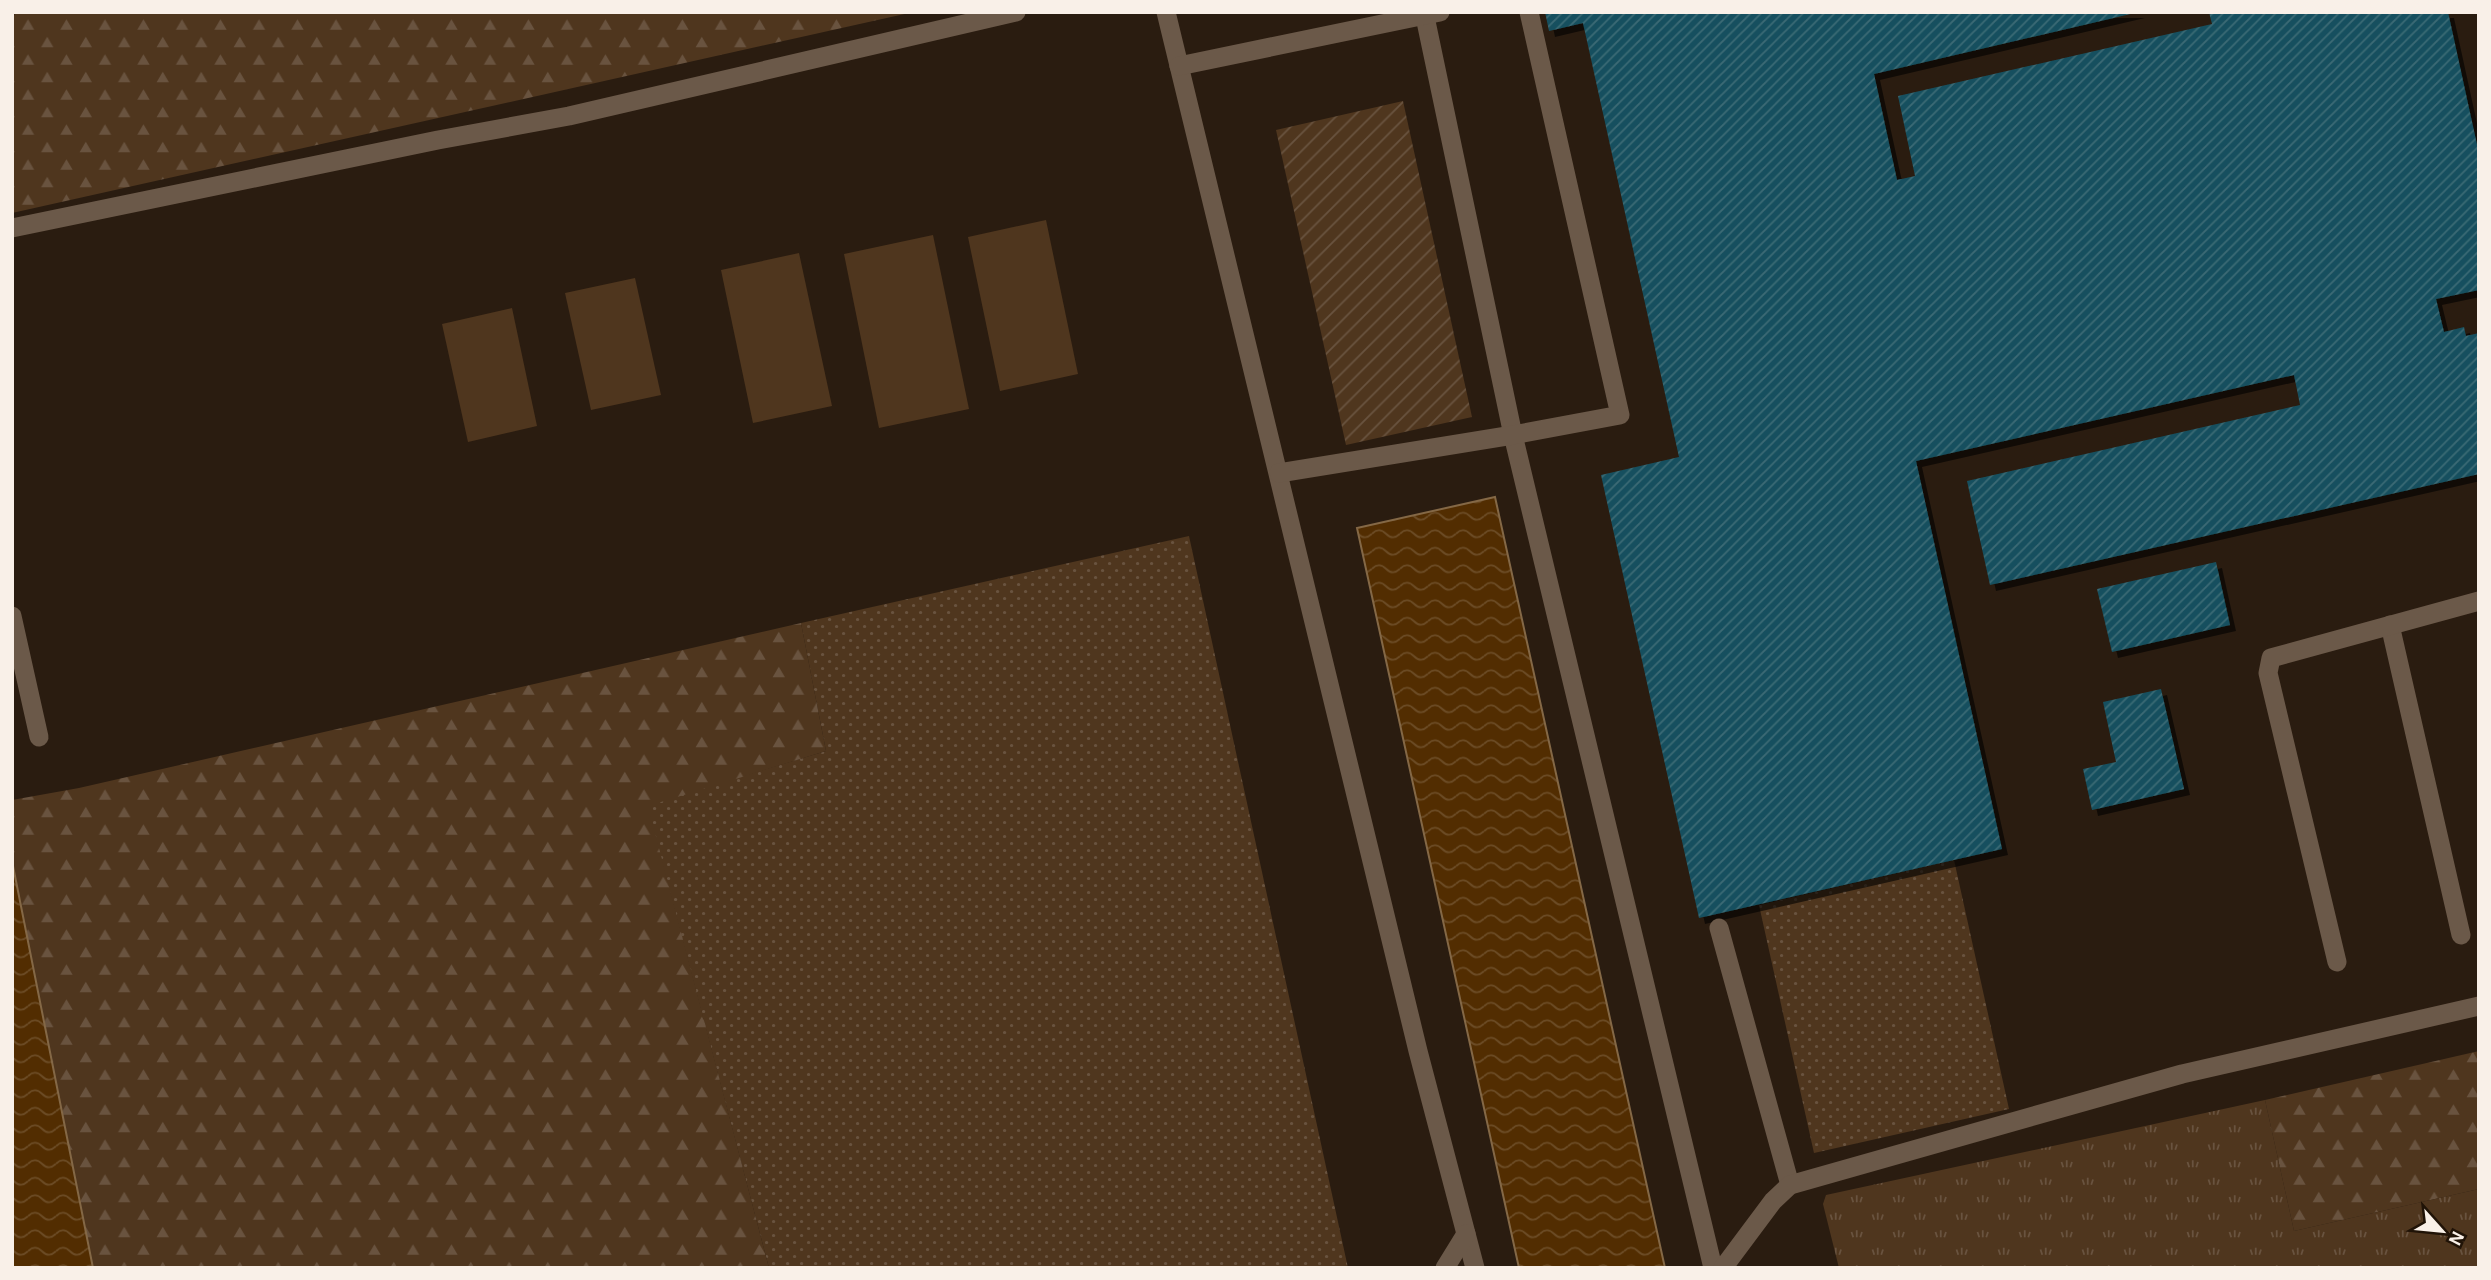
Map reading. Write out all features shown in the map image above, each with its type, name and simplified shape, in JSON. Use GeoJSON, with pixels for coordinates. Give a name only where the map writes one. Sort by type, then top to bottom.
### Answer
{"type":"FeatureCollection","features":[{"type":"Feature","properties":{"kind":"lane"},"geometry":{"type":"LineString","coordinates":[[12,228],[569,116],[1016,12]]}},
{"type":"Feature","properties":{"kind":"lane"},"geometry":{"type":"LineString","coordinates":[[1166,12],[1418,1051],[1475,1268]]}},
{"type":"Feature","properties":{"kind":"lane"},"geometry":{"type":"LineString","coordinates":[[1279,472],[1620,415],[1529,12]]}},
{"type":"Feature","properties":{"kind":"lane"},"geometry":{"type":"LineString","coordinates":[[1179,65],[1429,14],[1513,435],[1713,1268]]}},
{"type":"Feature","properties":{"kind":"lane"},"geometry":{"type":"LineString","coordinates":[[2337,962],[2268,673],[2271,659],[2281,654],[2479,601]]}},
{"type":"Feature","properties":{"kind":"lane"},"geometry":{"type":"LineString","coordinates":[[12,616],[39,737]]}},
{"type":"Feature","properties":{"kind":"lane"},"geometry":{"type":"LineString","coordinates":[[2390,625],[2461,935]]}},
{"type":"Feature","properties":{"kind":"lane"},"geometry":{"type":"LineString","coordinates":[[1720,929],[1790,1185]]}},
{"type":"Feature","properties":{"kind":"lane"},"geometry":{"type":"LineString","coordinates":[[1723,1268],[1773,1201],[1790,1185],[2182,1074],[2479,1006]]}},
{"type":"Feature","properties":{"kind":"lane"},"geometry":{"type":"LineString","coordinates":[[1444,1268],[1466,1234]]}},
{"type":"Feature","properties":{"kind":"green space"},"geometry":{"type":"Polygon","coordinates":[[[15,12],[909,13],[12,213],[12,25],[15,12]]]}},
{"type":"Feature","properties":{"kind":"green space"},"geometry":{"type":"Polygon","coordinates":[[[1403,101],[1472,417],[1346,445],[1276,130],[1403,101]]]}},
{"type":"Feature","properties":{"kind":"green space"},"geometry":{"type":"Polygon","coordinates":[[[1046,220],[1078,374],[1000,391],[968,237],[1046,220]]]}},
{"type":"Feature","properties":{"kind":"green space"},"geometry":{"type":"Polygon","coordinates":[[[933,235],[969,409],[879,428],[844,254],[933,235]]]}},
{"type":"Feature","properties":{"kind":"green space"},"geometry":{"type":"Polygon","coordinates":[[[799,253],[832,406],[753,423],[721,270],[799,253]]]}},
{"type":"Feature","properties":{"kind":"green space"},"geometry":{"type":"Polygon","coordinates":[[[635,278],[661,395],[591,410],[565,293],[635,278]]]}},
{"type":"Feature","properties":{"kind":"green space"},"geometry":{"type":"Polygon","coordinates":[[[512,308],[537,426],[468,442],[442,324],[512,308]]]}},
{"type":"Feature","properties":{"kind":"green space"},"geometry":{"type":"Polygon","coordinates":[[[1189,536],[1348,1268],[769,1268],[647,805],[826,751],[801,623],[1189,536]]]}},
{"type":"Feature","properties":{"kind":"green space"},"geometry":{"type":"Polygon","coordinates":[[[801,623],[826,751],[648,806],[769,1268],[93,1268],[12,861],[12,800],[79,788],[801,623]]]}},
{"type":"Feature","properties":{"kind":"green space"},"geometry":{"type":"Polygon","coordinates":[[[1954,860],[2009,1109],[1814,1153],[1759,905],[1954,860]]]}},
{"type":"Feature","properties":{"kind":"green space"},"geometry":{"type":"Polygon","coordinates":[[[2479,1051],[2479,1189],[2294,1231],[2265,1100],[2479,1051]]]}},
{"type":"Feature","properties":{"kind":"green space"},"geometry":{"type":"Polygon","coordinates":[[[2265,1100],[2294,1231],[2479,1189],[2479,1268],[1839,1268],[1823,1204],[1826,1195],[2265,1100]]]}},
{"type":"Feature","properties":{"kind":"water"},"geometry":{"type":"Polygon","coordinates":[[[1495,497],[1665,1268],[1519,1268],[1357,528],[1495,497]]]}},
{"type":"Feature","properties":{"kind":"water"},"geometry":{"type":"Polygon","coordinates":[[[12,861],[93,1268],[12,1268],[12,861]]]}},
{"type":"Feature","properties":{"kind":"building"},"geometry":{"type":"Polygon","coordinates":[[[1545,12],[2139,12],[1874,74],[1897,180],[1915,176],[1898,96],[2212,24],[2209,12],[2448,12],[2479,154],[2479,290],[2436,299],[2444,332],[2464,327],[2466,336],[2479,333],[2479,474],[1990,585],[1967,481],[2300,405],[2294,375],[1916,461],[2002,849],[1699,918],[1601,475],[1679,457],[1583,23],[1549,31],[1545,12]]]}},
{"type":"Feature","properties":{"kind":"building"},"geometry":{"type":"Polygon","coordinates":[[[2216,562],[2230,625],[2112,652],[2097,589],[2216,562]]]}},
{"type":"Feature","properties":{"kind":"building"},"geometry":{"type":"Polygon","coordinates":[[[2161,689],[2184,789],[2092,810],[2083,769],[2116,762],[2103,702],[2161,689]]]}}]}
